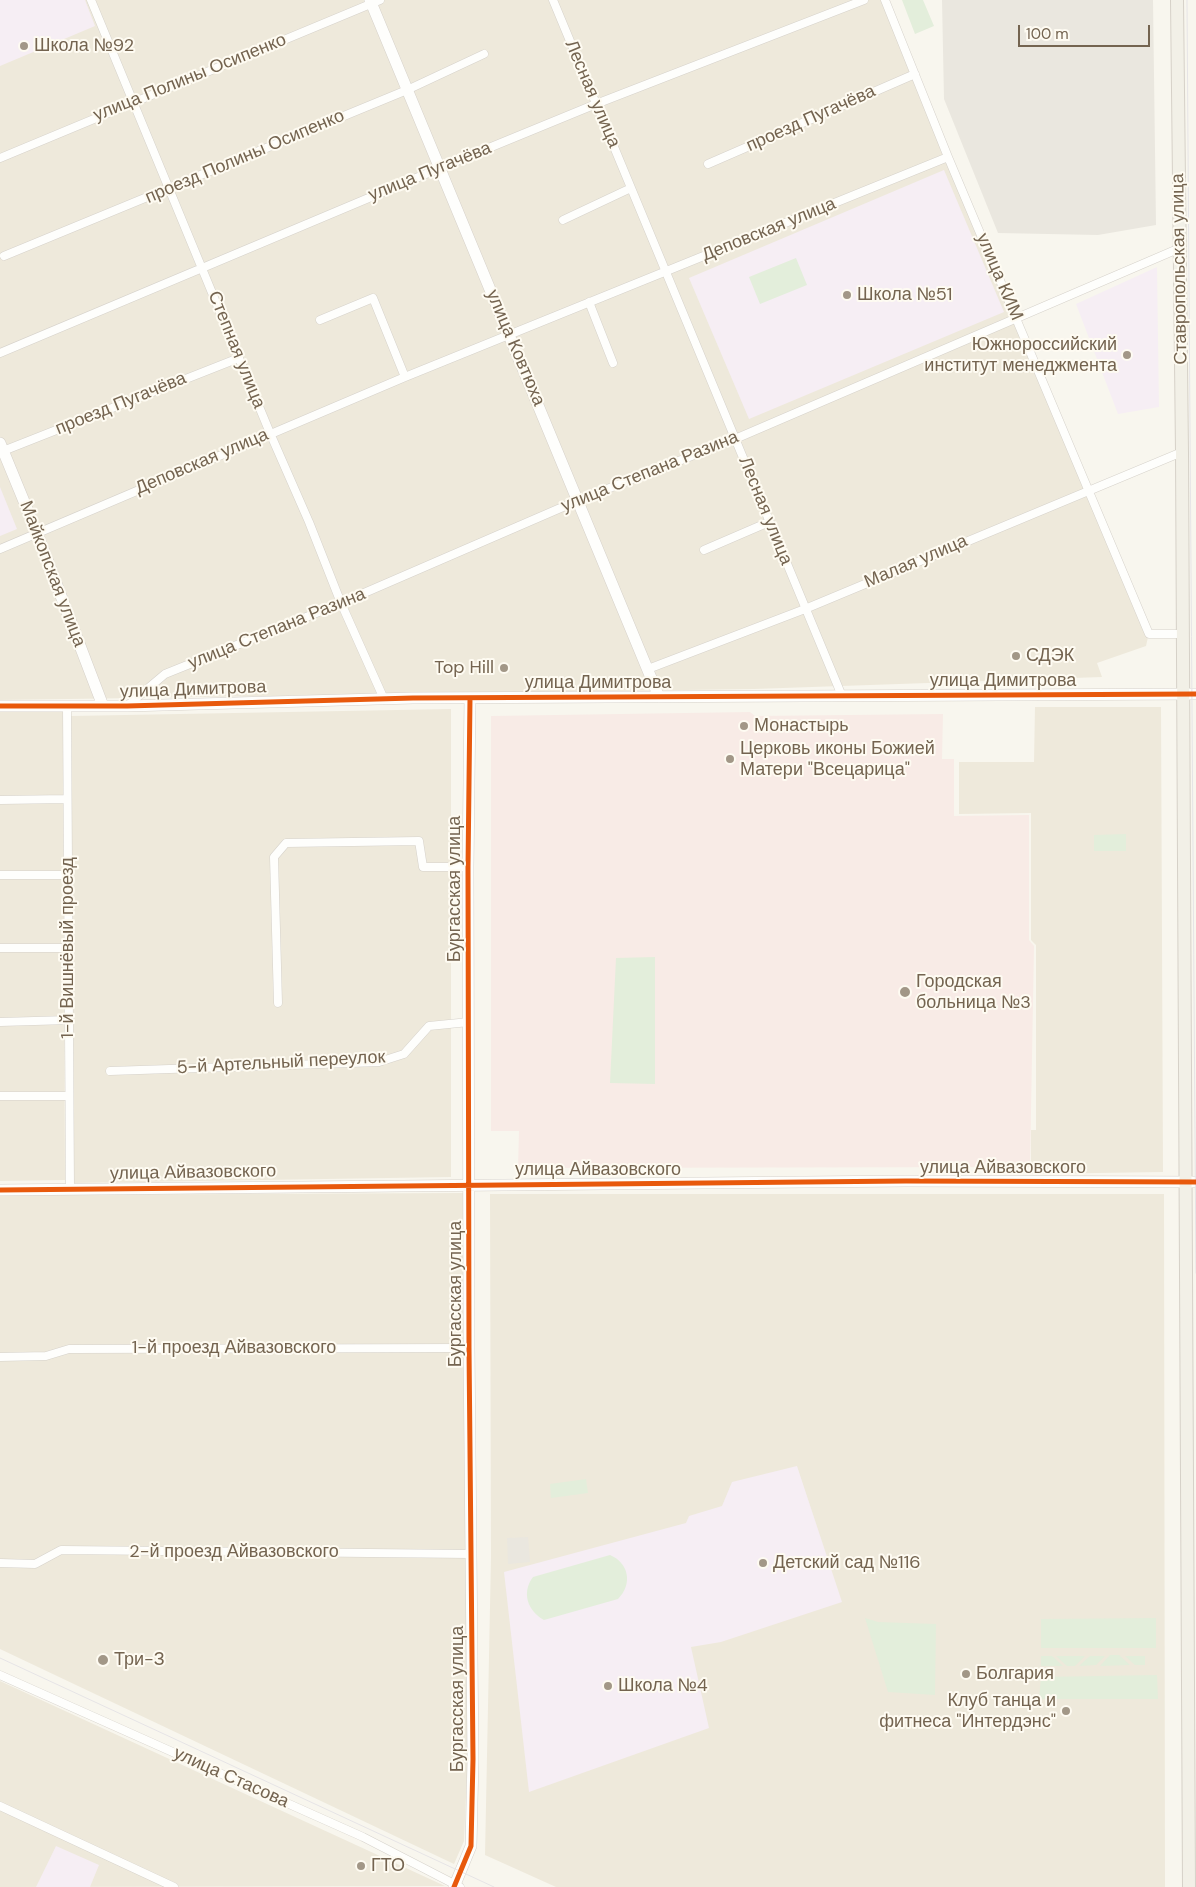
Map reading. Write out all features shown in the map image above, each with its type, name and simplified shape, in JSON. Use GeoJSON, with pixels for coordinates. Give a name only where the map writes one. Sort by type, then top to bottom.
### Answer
{"type":"FeatureCollection","features":[{"type":"Feature","properties":{"kind":"main road","name":"Ставропольская улица"},"geometry":{"type":"LineString","coordinates":[[1177,0],[1182,634],[1191,1182],[1189,1887]]}},
{"type":"Feature","properties":{"kind":"street","name":"Степная улица"},"geometry":{"type":"LineString","coordinates":[[91,0],[341,603],[384,699]]}},
{"type":"Feature","properties":{"kind":"street","name":"Лесная улица"},"geometry":{"type":"LineString","coordinates":[[553,0],[842,696]]}},
{"type":"Feature","properties":{"kind":"street","name":"улица Пугачёва"},"geometry":{"type":"LineString","coordinates":[[0,353],[596,104],[864,0]]}},
{"type":"Feature","properties":{"kind":"street","name":"улица КИМ"},"geometry":{"type":"LineString","coordinates":[[885,0],[948,157],[1149,634],[1182,634]]}},
{"type":"Feature","properties":{"kind":"street","name":"улица Полины Осипенко"},"geometry":{"type":"LineString","coordinates":[[0,158],[374,1]]}},
{"type":"Feature","properties":{"kind":"street","name":"улица Ковтюха"},"geometry":{"type":"LineString","coordinates":[[374,1],[407,90],[508,335],[579,500],[659,697]]}},
{"type":"Feature","properties":{"kind":"street","name":"проезд Полины Осипенко"},"geometry":{"type":"LineString","coordinates":[[4,256],[407,90],[484,54]]}},
{"type":"Feature","properties":{"kind":"street","name":"проезд Пугачёва"},"geometry":{"type":"LineString","coordinates":[[708,164],[915,74]]}},
{"type":"Feature","properties":{"kind":"street","name":"Деповская улица"},"geometry":{"type":"LineString","coordinates":[[0,549],[405,377],[948,157]]}},
{"type":"Feature","properties":{"kind":"street"},"geometry":{"type":"LineString","coordinates":[[563,220],[631,188]]}},
{"type":"Feature","properties":{"kind":"street","name":"улица Степана Разина"},"geometry":{"type":"LineString","coordinates":[[127,706],[165,674],[341,603],[579,500],[735,439],[1180,248]]}},
{"type":"Feature","properties":{"kind":"street"},"geometry":{"type":"LineString","coordinates":[[320,320],[373,298],[405,377]]}},
{"type":"Feature","properties":{"kind":"street"},"geometry":{"type":"LineString","coordinates":[[589,302],[613,363]]}},
{"type":"Feature","properties":{"kind":"street","name":"проезд Пугачёва"},"geometry":{"type":"LineString","coordinates":[[2,447],[239,358]]}},
{"type":"Feature","properties":{"kind":"street","name":"Майкопская улица"},"geometry":{"type":"LineString","coordinates":[[2,447],[103,706]]}},
{"type":"Feature","properties":{"kind":"street","name":"Малая улица"},"geometry":{"type":"LineString","coordinates":[[648,669],[805,609],[1088,489],[1182,452]]}},
{"type":"Feature","properties":{"kind":"street"},"geometry":{"type":"LineString","coordinates":[[704,550],[769,522]]}},
{"type":"Feature","properties":{"kind":"street","name":"улица Димитрова"},"geometry":{"type":"LineString","coordinates":[[0,706],[127,706],[470,698],[1196,694]]}},
{"type":"Feature","properties":{"kind":"street","name":"Бургасская улица"},"geometry":{"type":"LineString","coordinates":[[456,1886],[471,1846],[468,867],[470,698]]}},
{"type":"Feature","properties":{"kind":"street","name":"1-й Вишнёвый проезд"},"geometry":{"type":"LineString","coordinates":[[67,706],[70,1189]]}},
{"type":"Feature","properties":{"kind":"street"},"geometry":{"type":"LineString","coordinates":[[0,800],[68,799]]}},
{"type":"Feature","properties":{"kind":"street"},"geometry":{"type":"LineString","coordinates":[[278,1003],[274,857],[286,843],[419,841],[423,867],[468,867]]}},
{"type":"Feature","properties":{"kind":"street"},"geometry":{"type":"LineString","coordinates":[[0,875],[68,875]]}},
{"type":"Feature","properties":{"kind":"street"},"geometry":{"type":"LineString","coordinates":[[0,948],[68,948]]}},
{"type":"Feature","properties":{"kind":"street"},"geometry":{"type":"LineString","coordinates":[[0,1022],[69,1020]]}},
{"type":"Feature","properties":{"kind":"street","name":"5-й Артельный переулок"},"geometry":{"type":"LineString","coordinates":[[110,1070],[379,1062],[404,1054],[429,1026],[469,1022]]}},
{"type":"Feature","properties":{"kind":"street"},"geometry":{"type":"LineString","coordinates":[[0,1096],[69,1096]]}},
{"type":"Feature","properties":{"kind":"street","name":"улица Айвазовского"},"geometry":{"type":"LineString","coordinates":[[0,1190],[906,1181],[1191,1182]]}},
{"type":"Feature","properties":{"kind":"street","name":"1-й проезд Айвазовского"},"geometry":{"type":"LineString","coordinates":[[0,1356],[46,1356],[69,1349],[469,1348]]}},
{"type":"Feature","properties":{"kind":"street","name":"2-й проезд Айвазовского"},"geometry":{"type":"LineString","coordinates":[[0,1563],[35,1564],[61,1550],[471,1554]]}},
{"type":"Feature","properties":{"kind":"street","name":"улица Стасова"},"geometry":{"type":"LineString","coordinates":[[0,1675],[363,1837],[456,1886]]}},
{"type":"Feature","properties":{"kind":"street"},"geometry":{"type":"LineString","coordinates":[[0,1806],[174,1887]]}},
{"type":"Feature","properties":{"kind":"shaded area"},"geometry":{"type":"Polygon","coordinates":[[[0,0],[882,0],[1148,637],[1146,646],[1097,663],[1102,677],[754,689],[0,700],[0,0]]]}},
{"type":"Feature","properties":{"kind":"shaded area","name":"Школа №92"},"geometry":{"type":"Polygon","coordinates":[[[0,0],[85,0],[95,26],[0,66],[0,0]]]}},
{"type":"Feature","properties":{"kind":"shaded area"},"geometry":{"type":"Polygon","coordinates":[[[942,0],[1153,0],[1156,225],[1098,235],[998,233],[944,99],[942,0]]]}},
{"type":"Feature","properties":{"kind":"shaded area","name":"Школа №51"},"geometry":{"type":"Polygon","coordinates":[[[944,170],[1004,312],[749,419],[689,278],[944,170]]]}},
{"type":"Feature","properties":{"kind":"shaded area","name":"Южнороссийский институт менеджмента"},"geometry":{"type":"Polygon","coordinates":[[[1157,267],[1159,407],[1118,414],[1076,304],[1157,267]]]}},
{"type":"Feature","properties":{"kind":"shaded area"},"geometry":{"type":"Polygon","coordinates":[[[0,487],[17,529],[0,536],[0,487]]]}},
{"type":"Feature","properties":{"kind":"shaded area"},"geometry":{"type":"Polygon","coordinates":[[[1035,707],[1161,707],[1163,1172],[1031,1174],[1031,1130],[1036,1130],[1036,945],[1031,940],[1031,813],[959,814],[959,762],[1034,762],[1035,707]]]}},
{"type":"Feature","properties":{"kind":"shaded area"},"geometry":{"type":"Polygon","coordinates":[[[451,709],[451,1177],[74,1183],[71,716],[451,709]]]}},
{"type":"Feature","properties":{"kind":"shaded area"},"geometry":{"type":"Polygon","coordinates":[[[0,711],[63,712],[65,1180],[0,1181],[0,711]]]}},
{"type":"Feature","properties":{"kind":"shaded area"},"geometry":{"type":"Polygon","coordinates":[[[750,712],[755,716],[943,714],[942,759],[954,759],[954,816],[1029,815],[1029,940],[1034,946],[1030,1167],[518,1168],[519,1131],[491,1131],[491,716],[750,712]]]}},
{"type":"Feature","properties":{"kind":"shaded area"},"geometry":{"type":"Polygon","coordinates":[[[463,1193],[468,1754],[464,1841],[454,1864],[0,1649],[0,1195],[463,1193]]]}},
{"type":"Feature","properties":{"kind":"shaded area"},"geometry":{"type":"Polygon","coordinates":[[[490,1194],[1164,1194],[1165,1887],[556,1887],[485,1855],[491,1557],[490,1194]]]}},
{"type":"Feature","properties":{"kind":"shaded area","name":"Школа №4"},"geometry":{"type":"Polygon","coordinates":[[[797,1466],[842,1602],[721,1642],[691,1647],[709,1728],[529,1792],[504,1572],[686,1523],[689,1516],[722,1506],[732,1482],[797,1466]]]}},
{"type":"Feature","properties":{"kind":"shaded area"},"geometry":{"type":"Polygon","coordinates":[[[528,1537],[530,1562],[508,1564],[507,1538],[528,1537]]]}},
{"type":"Feature","properties":{"kind":"shaded area"},"geometry":{"type":"Polygon","coordinates":[[[0,1681],[445,1886],[0,1887],[0,1681]]]}},
{"type":"Feature","properties":{"kind":"shaded area"},"geometry":{"type":"Polygon","coordinates":[[[56,1846],[99,1865],[90,1887],[36,1887],[56,1846]]]}},
{"type":"Feature","properties":{"kind":"green space"},"geometry":{"type":"Polygon","coordinates":[[[902,0],[923,0],[934,26],[915,34],[902,0]]]}},
{"type":"Feature","properties":{"kind":"green space"},"geometry":{"type":"Polygon","coordinates":[[[796,258],[807,285],[760,304],[749,277],[796,258]]]}},
{"type":"Feature","properties":{"kind":"green space"},"geometry":{"type":"Polygon","coordinates":[[[1126,834],[1126,851],[1094,851],[1094,835],[1126,834]]]}},
{"type":"Feature","properties":{"kind":"green space"},"geometry":{"type":"Polygon","coordinates":[[[655,957],[655,1084],[610,1083],[616,958],[655,957]]]}},
{"type":"Feature","properties":{"kind":"green space"},"geometry":{"type":"Polygon","coordinates":[[[586,1479],[588,1493],[551,1498],[550,1484],[586,1479]]]}},
{"type":"Feature","properties":{"kind":"green space"},"geometry":{"type":"Polygon","coordinates":[[[610,1555],[621,1563],[627,1574],[626,1587],[618,1599],[544,1620],[530,1607],[527,1589],[533,1577],[610,1555]]]}},
{"type":"Feature","properties":{"kind":"green space"},"geometry":{"type":"Polygon","coordinates":[[[865,1618],[878,1622],[936,1624],[935,1695],[888,1692],[865,1618]]]}},
{"type":"Feature","properties":{"kind":"green space"},"geometry":{"type":"Polygon","coordinates":[[[1156,1618],[1156,1648],[1041,1648],[1041,1619],[1156,1618]]]}},
{"type":"Feature","properties":{"kind":"green space"},"geometry":{"type":"Polygon","coordinates":[[[1110,1655],[1119,1655],[1130,1665],[1100,1666],[1110,1655]]]}},
{"type":"Feature","properties":{"kind":"green space"},"geometry":{"type":"Polygon","coordinates":[[[1041,1656],[1052,1656],[1063,1666],[1041,1666],[1041,1656]]]}},
{"type":"Feature","properties":{"kind":"green space"},"geometry":{"type":"Polygon","coordinates":[[[1056,1656],[1085,1656],[1075,1666],[1067,1666],[1056,1656]]]}},
{"type":"Feature","properties":{"kind":"green space"},"geometry":{"type":"Polygon","coordinates":[[[1090,1656],[1105,1656],[1096,1665],[1079,1666],[1090,1656]]]}},
{"type":"Feature","properties":{"kind":"green space"},"geometry":{"type":"Polygon","coordinates":[[[1125,1656],[1145,1656],[1145,1665],[1135,1665],[1125,1656]]]}},
{"type":"Feature","properties":{"kind":"green space"},"geometry":{"type":"Polygon","coordinates":[[[1157,1675],[1158,1699],[1039,1699],[1041,1677],[1157,1675]]]}},
{"type":"Feature","properties":{"kind":"tram line"},"geometry":{"type":"LineString","coordinates":[[1187,0],[1196,1273]]}},
{"type":"Feature","properties":{"kind":"tram line"},"geometry":{"type":"LineString","coordinates":[[0,1658],[494,1887]]}},
{"type":"Feature","properties":{"kind":"cycle path"},"geometry":{"type":"LineString","coordinates":[[0,706],[127,706],[413,698],[1196,694]]}},
{"type":"Feature","properties":{"kind":"cycle path"},"geometry":{"type":"LineString","coordinates":[[454,1887],[471,1846],[473,1759],[469,1348],[468,867],[470,698]]}},
{"type":"Feature","properties":{"kind":"cycle path"},"geometry":{"type":"LineString","coordinates":[[0,1190],[906,1181],[1196,1182]]}},
{"type":"Feature","properties":{"kind":"place","name":"Школа №92"},"geometry":{"type":"Point","coordinates":[24,46]}},
{"type":"Feature","properties":{"kind":"place","name":"Школа №51"},"geometry":{"type":"Point","coordinates":[847,295]}},
{"type":"Feature","properties":{"kind":"place","name":"Южнороссийский институт менеджмента"},"geometry":{"type":"Point","coordinates":[1127,355]}},
{"type":"Feature","properties":{"kind":"place","name":"СДЭК"},"geometry":{"type":"Point","coordinates":[1016,656]}},
{"type":"Feature","properties":{"kind":"place","name":"Top Hill"},"geometry":{"type":"Point","coordinates":[504,668]}},
{"type":"Feature","properties":{"kind":"place","name":"Монастырь"},"geometry":{"type":"Point","coordinates":[744,726]}},
{"type":"Feature","properties":{"kind":"place","name":"Церковь иконы Божией Матери \"Всецарица\""},"geometry":{"type":"Point","coordinates":[730,759]}},
{"type":"Feature","properties":{"kind":"place","name":"Городская больница №3"},"geometry":{"type":"Point","coordinates":[905,992]}},
{"type":"Feature","properties":{"kind":"place","name":"Детский сад №116"},"geometry":{"type":"Point","coordinates":[763,1563]}},
{"type":"Feature","properties":{"kind":"place","name":"Три-З"},"geometry":{"type":"Point","coordinates":[103,1660]}},
{"type":"Feature","properties":{"kind":"place","name":"Болгария"},"geometry":{"type":"Point","coordinates":[966,1674]}},
{"type":"Feature","properties":{"kind":"place","name":"Школа №4"},"geometry":{"type":"Point","coordinates":[608,1686]}},
{"type":"Feature","properties":{"kind":"place","name":"Клуб танца и фитнеса \"Интердэнс\""},"geometry":{"type":"Point","coordinates":[1066,1711]}},
{"type":"Feature","properties":{"kind":"place","name":"ГТО"},"geometry":{"type":"Point","coordinates":[361,1866]}}]}
